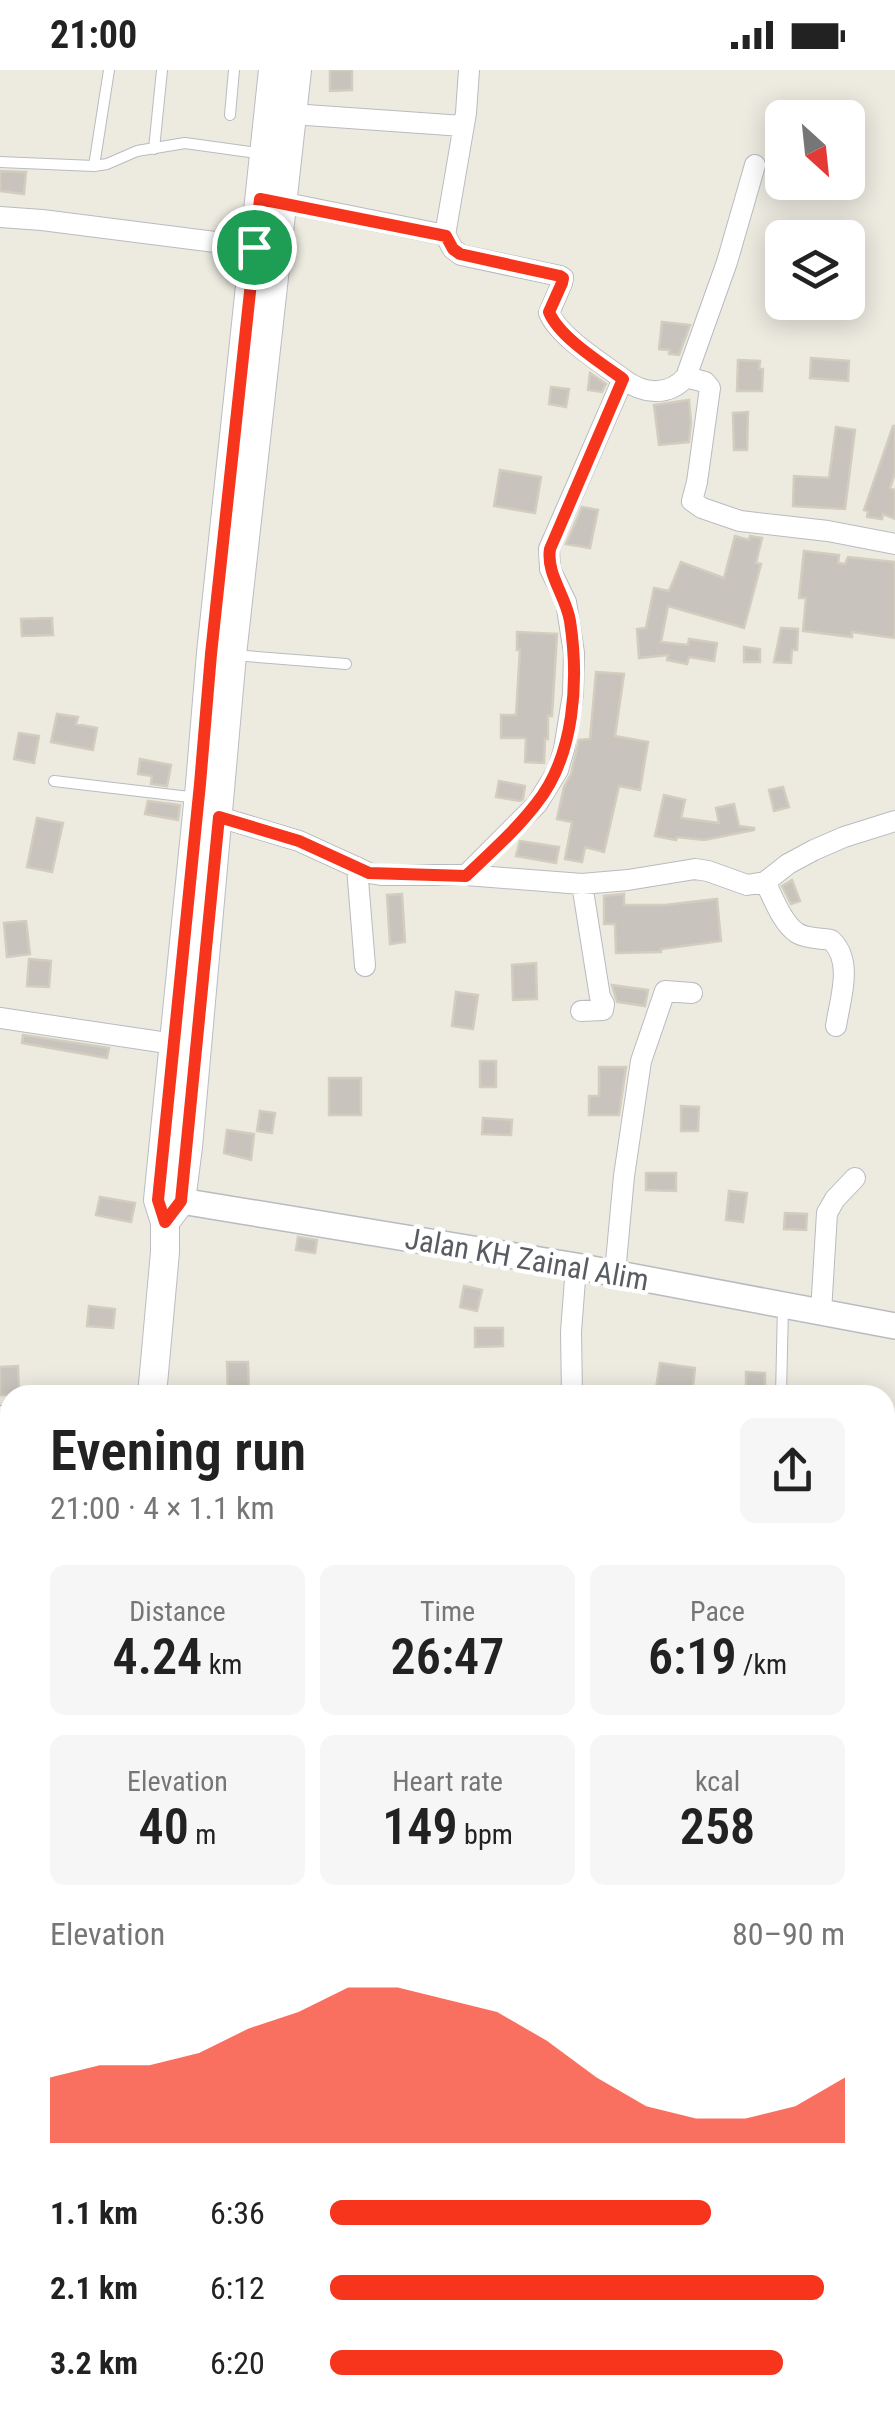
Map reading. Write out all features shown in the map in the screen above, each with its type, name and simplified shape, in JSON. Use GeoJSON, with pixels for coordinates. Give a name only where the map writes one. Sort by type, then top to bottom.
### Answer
{"type":"FeatureCollection","features":[{"type":"Feature","properties":{"kind":"main road"},"geometry":{"type":"LineString","coordinates":[[216,727],[232,656],[276,250],[265,154],[272,70]]}},
{"type":"Feature","properties":{"kind":"main road"},"geometry":{"type":"LineString","coordinates":[[153,1385],[209,807],[254,247],[272,200],[292,114],[297,70]]}},
{"type":"Feature","properties":{"kind":"main road"},"geometry":{"type":"LineString","coordinates":[[168,1208],[174,1044],[209,807]]}},
{"type":"Feature","properties":{"kind":"street"},"geometry":{"type":"LineString","coordinates":[[469,70],[446,236],[460,254],[563,278],[549,312],[552,320],[636,389],[650,392],[677,387],[686,377],[727,262],[755,165]]}},
{"type":"Feature","properties":{"kind":"street"},"geometry":{"type":"LineString","coordinates":[[292,114],[463,126]]}},
{"type":"Feature","properties":{"kind":"street"},"geometry":{"type":"LineString","coordinates":[[272,200],[446,236]]}},
{"type":"Feature","properties":{"kind":"street"},"geometry":{"type":"LineString","coordinates":[[0,217],[254,247]]}},
{"type":"Feature","properties":{"kind":"street"},"geometry":{"type":"LineString","coordinates":[[686,377],[705,382],[710,388],[692,501],[740,521],[895,544]]}},
{"type":"Feature","properties":{"kind":"street"},"geometry":{"type":"LineString","coordinates":[[466,876],[537,804],[558,770],[573,694],[574,653],[566,602],[550,569],[550,549],[623,379]]}},
{"type":"Feature","properties":{"kind":"street"},"geometry":{"type":"LineString","coordinates":[[209,807],[382,875],[582,884],[695,870],[747,884],[765,882],[814,850],[895,821]]}},
{"type":"Feature","properties":{"kind":"street"},"geometry":{"type":"LineString","coordinates":[[357,868],[365,966]]}},
{"type":"Feature","properties":{"kind":"street"},"geometry":{"type":"LineString","coordinates":[[765,882],[796,932],[831,940],[843,955],[836,1026]]}},
{"type":"Feature","properties":{"kind":"street"},"geometry":{"type":"LineString","coordinates":[[581,1011],[603,1010],[604,1004],[582,884]]}},
{"type":"Feature","properties":{"kind":"street"},"geometry":{"type":"LineString","coordinates":[[615,1274],[640,1061],[665,991],[692,994]]}},
{"type":"Feature","properties":{"kind":"street"},"geometry":{"type":"LineString","coordinates":[[0,1018],[174,1044]]}},
{"type":"Feature","properties":{"kind":"street"},"geometry":{"type":"LineString","coordinates":[[822,1312],[827,1213],[855,1178]]}},
{"type":"Feature","properties":{"kind":"street","name":"Jalan KH Zainal Alim"},"geometry":{"type":"LineString","coordinates":[[168,1208],[576,1266],[895,1326]]}},
{"type":"Feature","properties":{"kind":"street"},"geometry":{"type":"LineString","coordinates":[[572,1385],[576,1266]]}},
{"type":"Feature","properties":{"kind":"lane"},"geometry":{"type":"LineString","coordinates":[[94,166],[109,70]]}},
{"type":"Feature","properties":{"kind":"lane"},"geometry":{"type":"LineString","coordinates":[[154,148],[162,70]]}},
{"type":"Feature","properties":{"kind":"lane"},"geometry":{"type":"LineString","coordinates":[[230,115],[234,70]]}},
{"type":"Feature","properties":{"kind":"lane"},"geometry":{"type":"LineString","coordinates":[[0,162],[94,166],[137,152],[186,144],[265,154]]}},
{"type":"Feature","properties":{"kind":"lane"},"geometry":{"type":"LineString","coordinates":[[232,656],[346,664]]}},
{"type":"Feature","properties":{"kind":"lane"},"geometry":{"type":"LineString","coordinates":[[54,781],[209,807]]}},
{"type":"Feature","properties":{"kind":"lane"},"geometry":{"type":"LineString","coordinates":[[782,1385],[783,1305]]}},
{"type":"Feature","properties":{"kind":"building"},"geometry":{"type":"Polygon","coordinates":[[[330,70],[352,70],[352,90],[330,91],[330,70]]]}},
{"type":"Feature","properties":{"kind":"building"},"geometry":{"type":"Polygon","coordinates":[[[0,171],[26,172],[24,194],[0,191],[0,171]]]}},
{"type":"Feature","properties":{"kind":"building"},"geometry":{"type":"Polygon","coordinates":[[[662,322],[690,325],[679,355],[659,349],[662,322]]]}},
{"type":"Feature","properties":{"kind":"building"},"geometry":{"type":"Polygon","coordinates":[[[811,358],[849,361],[848,381],[810,378],[811,358]]]}},
{"type":"Feature","properties":{"kind":"building"},"geometry":{"type":"Polygon","coordinates":[[[738,360],[760,361],[762,391],[737,391],[738,360]]]}},
{"type":"Feature","properties":{"kind":"building"},"geometry":{"type":"Polygon","coordinates":[[[590,373],[606,384],[602,392],[588,390],[590,373]]]}},
{"type":"Feature","properties":{"kind":"building"},"geometry":{"type":"Polygon","coordinates":[[[551,387],[569,389],[566,407],[549,404],[551,387]]]}},
{"type":"Feature","properties":{"kind":"building"},"geometry":{"type":"Polygon","coordinates":[[[689,400],[689,442],[659,445],[654,405],[689,400]]]}},
{"type":"Feature","properties":{"kind":"building"},"geometry":{"type":"Polygon","coordinates":[[[748,412],[747,450],[734,450],[733,413],[748,412]]]}},
{"type":"Feature","properties":{"kind":"building"},"geometry":{"type":"Polygon","coordinates":[[[893,426],[895,473],[890,488],[895,490],[895,519],[883,514],[882,519],[867,517],[868,511],[864,510],[893,426]]]}},
{"type":"Feature","properties":{"kind":"building"},"geometry":{"type":"Polygon","coordinates":[[[836,427],[855,430],[845,509],[793,506],[794,476],[829,478],[836,427]]]}},
{"type":"Feature","properties":{"kind":"building"},"geometry":{"type":"Polygon","coordinates":[[[500,470],[541,477],[535,513],[494,506],[500,470]]]}},
{"type":"Feature","properties":{"kind":"building"},"geometry":{"type":"Polygon","coordinates":[[[582,507],[598,510],[590,548],[566,544],[582,507]]]}},
{"type":"Feature","properties":{"kind":"building"},"geometry":{"type":"Polygon","coordinates":[[[735,536],[762,538],[756,563],[761,564],[744,628],[668,606],[661,642],[688,645],[689,639],[717,643],[714,661],[689,657],[687,664],[667,660],[668,655],[639,658],[637,629],[646,628],[654,588],[669,591],[681,562],[724,578],[735,536]]]}},
{"type":"Feature","properties":{"kind":"building"},"geometry":{"type":"Polygon","coordinates":[[[804,551],[839,555],[838,563],[845,564],[848,557],[895,562],[895,638],[803,631],[806,598],[799,598],[804,551]]]}},
{"type":"Feature","properties":{"kind":"building"},"geometry":{"type":"Polygon","coordinates":[[[52,618],[53,635],[22,636],[21,619],[52,618]]]}},
{"type":"Feature","properties":{"kind":"building"},"geometry":{"type":"Polygon","coordinates":[[[781,628],[798,629],[797,650],[792,650],[791,663],[774,662],[781,628]]]}},
{"type":"Feature","properties":{"kind":"building"},"geometry":{"type":"Polygon","coordinates":[[[517,632],[557,634],[552,716],[548,716],[544,763],[525,762],[526,739],[501,738],[501,715],[516,715],[520,650],[517,632]]]}},
{"type":"Feature","properties":{"kind":"building"},"geometry":{"type":"Polygon","coordinates":[[[744,647],[760,649],[760,662],[744,662],[744,647]]]}},
{"type":"Feature","properties":{"kind":"building"},"geometry":{"type":"Polygon","coordinates":[[[596,672],[624,674],[615,736],[648,742],[640,790],[619,786],[604,852],[585,847],[582,862],[565,859],[572,822],[557,819],[579,740],[590,739],[596,672]]]}},
{"type":"Feature","properties":{"kind":"building"},"geometry":{"type":"Polygon","coordinates":[[[57,714],[78,717],[76,724],[97,728],[93,750],[51,742],[57,714]]]}},
{"type":"Feature","properties":{"kind":"building"},"geometry":{"type":"Polygon","coordinates":[[[19,733],[39,736],[34,763],[14,759],[19,733]]]}},
{"type":"Feature","properties":{"kind":"building"},"geometry":{"type":"Polygon","coordinates":[[[140,759],[171,765],[167,786],[151,784],[152,776],[138,774],[140,759]]]}},
{"type":"Feature","properties":{"kind":"building"},"geometry":{"type":"Polygon","coordinates":[[[499,781],[525,786],[523,799],[496,797],[499,781]]]}},
{"type":"Feature","properties":{"kind":"building"},"geometry":{"type":"Polygon","coordinates":[[[783,787],[789,807],[774,811],[769,790],[783,787]]]}},
{"type":"Feature","properties":{"kind":"building"},"geometry":{"type":"Polygon","coordinates":[[[664,795],[685,800],[681,818],[719,823],[716,808],[734,804],[739,826],[754,830],[704,840],[655,836],[664,795]]]}},
{"type":"Feature","properties":{"kind":"building"},"geometry":{"type":"Polygon","coordinates":[[[148,801],[180,805],[178,820],[145,814],[148,801]]]}},
{"type":"Feature","properties":{"kind":"building"},"geometry":{"type":"Polygon","coordinates":[[[37,818],[63,823],[52,872],[27,867],[37,818]]]}},
{"type":"Feature","properties":{"kind":"building"},"geometry":{"type":"Polygon","coordinates":[[[520,841],[559,847],[556,863],[516,856],[520,841]]]}},
{"type":"Feature","properties":{"kind":"building"},"geometry":{"type":"Polygon","coordinates":[[[792,880],[800,901],[791,904],[782,886],[792,880]]]}},
{"type":"Feature","properties":{"kind":"building"},"geometry":{"type":"Polygon","coordinates":[[[402,894],[405,942],[390,944],[387,895],[402,894]]]}},
{"type":"Feature","properties":{"kind":"building"},"geometry":{"type":"Polygon","coordinates":[[[624,894],[624,905],[717,899],[721,941],[661,952],[616,953],[615,924],[604,924],[604,896],[624,894]]]}},
{"type":"Feature","properties":{"kind":"building"},"geometry":{"type":"Polygon","coordinates":[[[26,921],[30,954],[7,957],[4,923],[26,921]]]}},
{"type":"Feature","properties":{"kind":"building"},"geometry":{"type":"Polygon","coordinates":[[[29,959],[51,961],[49,987],[27,986],[29,959]]]}},
{"type":"Feature","properties":{"kind":"building"},"geometry":{"type":"Polygon","coordinates":[[[536,963],[537,999],[513,1000],[512,965],[536,963]]]}},
{"type":"Feature","properties":{"kind":"building"},"geometry":{"type":"Polygon","coordinates":[[[612,985],[648,990],[645,1006],[617,1002],[612,985]]]}},
{"type":"Feature","properties":{"kind":"building"},"geometry":{"type":"Polygon","coordinates":[[[456,992],[478,995],[473,1029],[452,1026],[456,992]]]}},
{"type":"Feature","properties":{"kind":"building"},"geometry":{"type":"Polygon","coordinates":[[[23,1035],[109,1048],[107,1058],[22,1043],[23,1035]]]}},
{"type":"Feature","properties":{"kind":"building"},"geometry":{"type":"Polygon","coordinates":[[[480,1061],[496,1061],[496,1087],[480,1087],[480,1061]]]}},
{"type":"Feature","properties":{"kind":"building"},"geometry":{"type":"Polygon","coordinates":[[[599,1067],[626,1067],[619,1115],[589,1115],[589,1096],[599,1096],[599,1067]]]}},
{"type":"Feature","properties":{"kind":"building"},"geometry":{"type":"Polygon","coordinates":[[[329,1078],[361,1078],[361,1115],[329,1115],[329,1078]]]}},
{"type":"Feature","properties":{"kind":"building"},"geometry":{"type":"Polygon","coordinates":[[[681,1106],[699,1107],[698,1131],[681,1131],[681,1106]]]}},
{"type":"Feature","properties":{"kind":"building"},"geometry":{"type":"Polygon","coordinates":[[[260,1111],[275,1113],[272,1133],[257,1131],[260,1111]]]}},
{"type":"Feature","properties":{"kind":"building"},"geometry":{"type":"Polygon","coordinates":[[[483,1118],[512,1120],[511,1135],[482,1134],[483,1118]]]}},
{"type":"Feature","properties":{"kind":"building"},"geometry":{"type":"Polygon","coordinates":[[[227,1130],[254,1134],[251,1160],[224,1153],[227,1130]]]}},
{"type":"Feature","properties":{"kind":"building"},"geometry":{"type":"Polygon","coordinates":[[[646,1173],[676,1173],[676,1191],[646,1190],[646,1173]]]}},
{"type":"Feature","properties":{"kind":"building"},"geometry":{"type":"Polygon","coordinates":[[[729,1191],[747,1193],[743,1222],[726,1220],[729,1191]]]}},
{"type":"Feature","properties":{"kind":"building"},"geometry":{"type":"Polygon","coordinates":[[[100,1197],[135,1203],[131,1222],[96,1215],[100,1197]]]}},
{"type":"Feature","properties":{"kind":"building"},"geometry":{"type":"Polygon","coordinates":[[[785,1213],[807,1214],[806,1230],[784,1229],[785,1213]]]}},
{"type":"Feature","properties":{"kind":"building"},"geometry":{"type":"Polygon","coordinates":[[[298,1237],[317,1240],[315,1253],[296,1250],[298,1237]]]}},
{"type":"Feature","properties":{"kind":"building"},"geometry":{"type":"Polygon","coordinates":[[[464,1286],[482,1290],[477,1311],[460,1307],[464,1286]]]}},
{"type":"Feature","properties":{"kind":"building"},"geometry":{"type":"Polygon","coordinates":[[[89,1306],[115,1309],[113,1328],[87,1326],[89,1306]]]}},
{"type":"Feature","properties":{"kind":"building"},"geometry":{"type":"Polygon","coordinates":[[[475,1328],[503,1328],[503,1346],[475,1347],[475,1328]]]}},
{"type":"Feature","properties":{"kind":"building"},"geometry":{"type":"Polygon","coordinates":[[[227,1362],[248,1362],[249,1385],[228,1385],[227,1362]]]}},
{"type":"Feature","properties":{"kind":"building"},"geometry":{"type":"Polygon","coordinates":[[[660,1363],[695,1368],[693,1385],[657,1385],[660,1363]]]}},
{"type":"Feature","properties":{"kind":"building"},"geometry":{"type":"Polygon","coordinates":[[[18,1366],[19,1385],[0,1385],[0,1367],[18,1366]]]}},
{"type":"Feature","properties":{"kind":"building"},"geometry":{"type":"Polygon","coordinates":[[[746,1372],[765,1373],[765,1385],[746,1385],[746,1372]]]}},
{"type":"Feature","properties":{"kind":"route"},"geometry":{"type":"LineString","coordinates":[[260,199],[446,236],[460,254],[552,272],[563,278],[549,312],[552,320],[623,379],[548,558],[568,611],[574,653],[573,694],[558,770],[537,804],[466,876],[369,873],[299,841],[219,817],[181,1201],[165,1222],[158,1200],[254,247],[260,199]]}}]}
